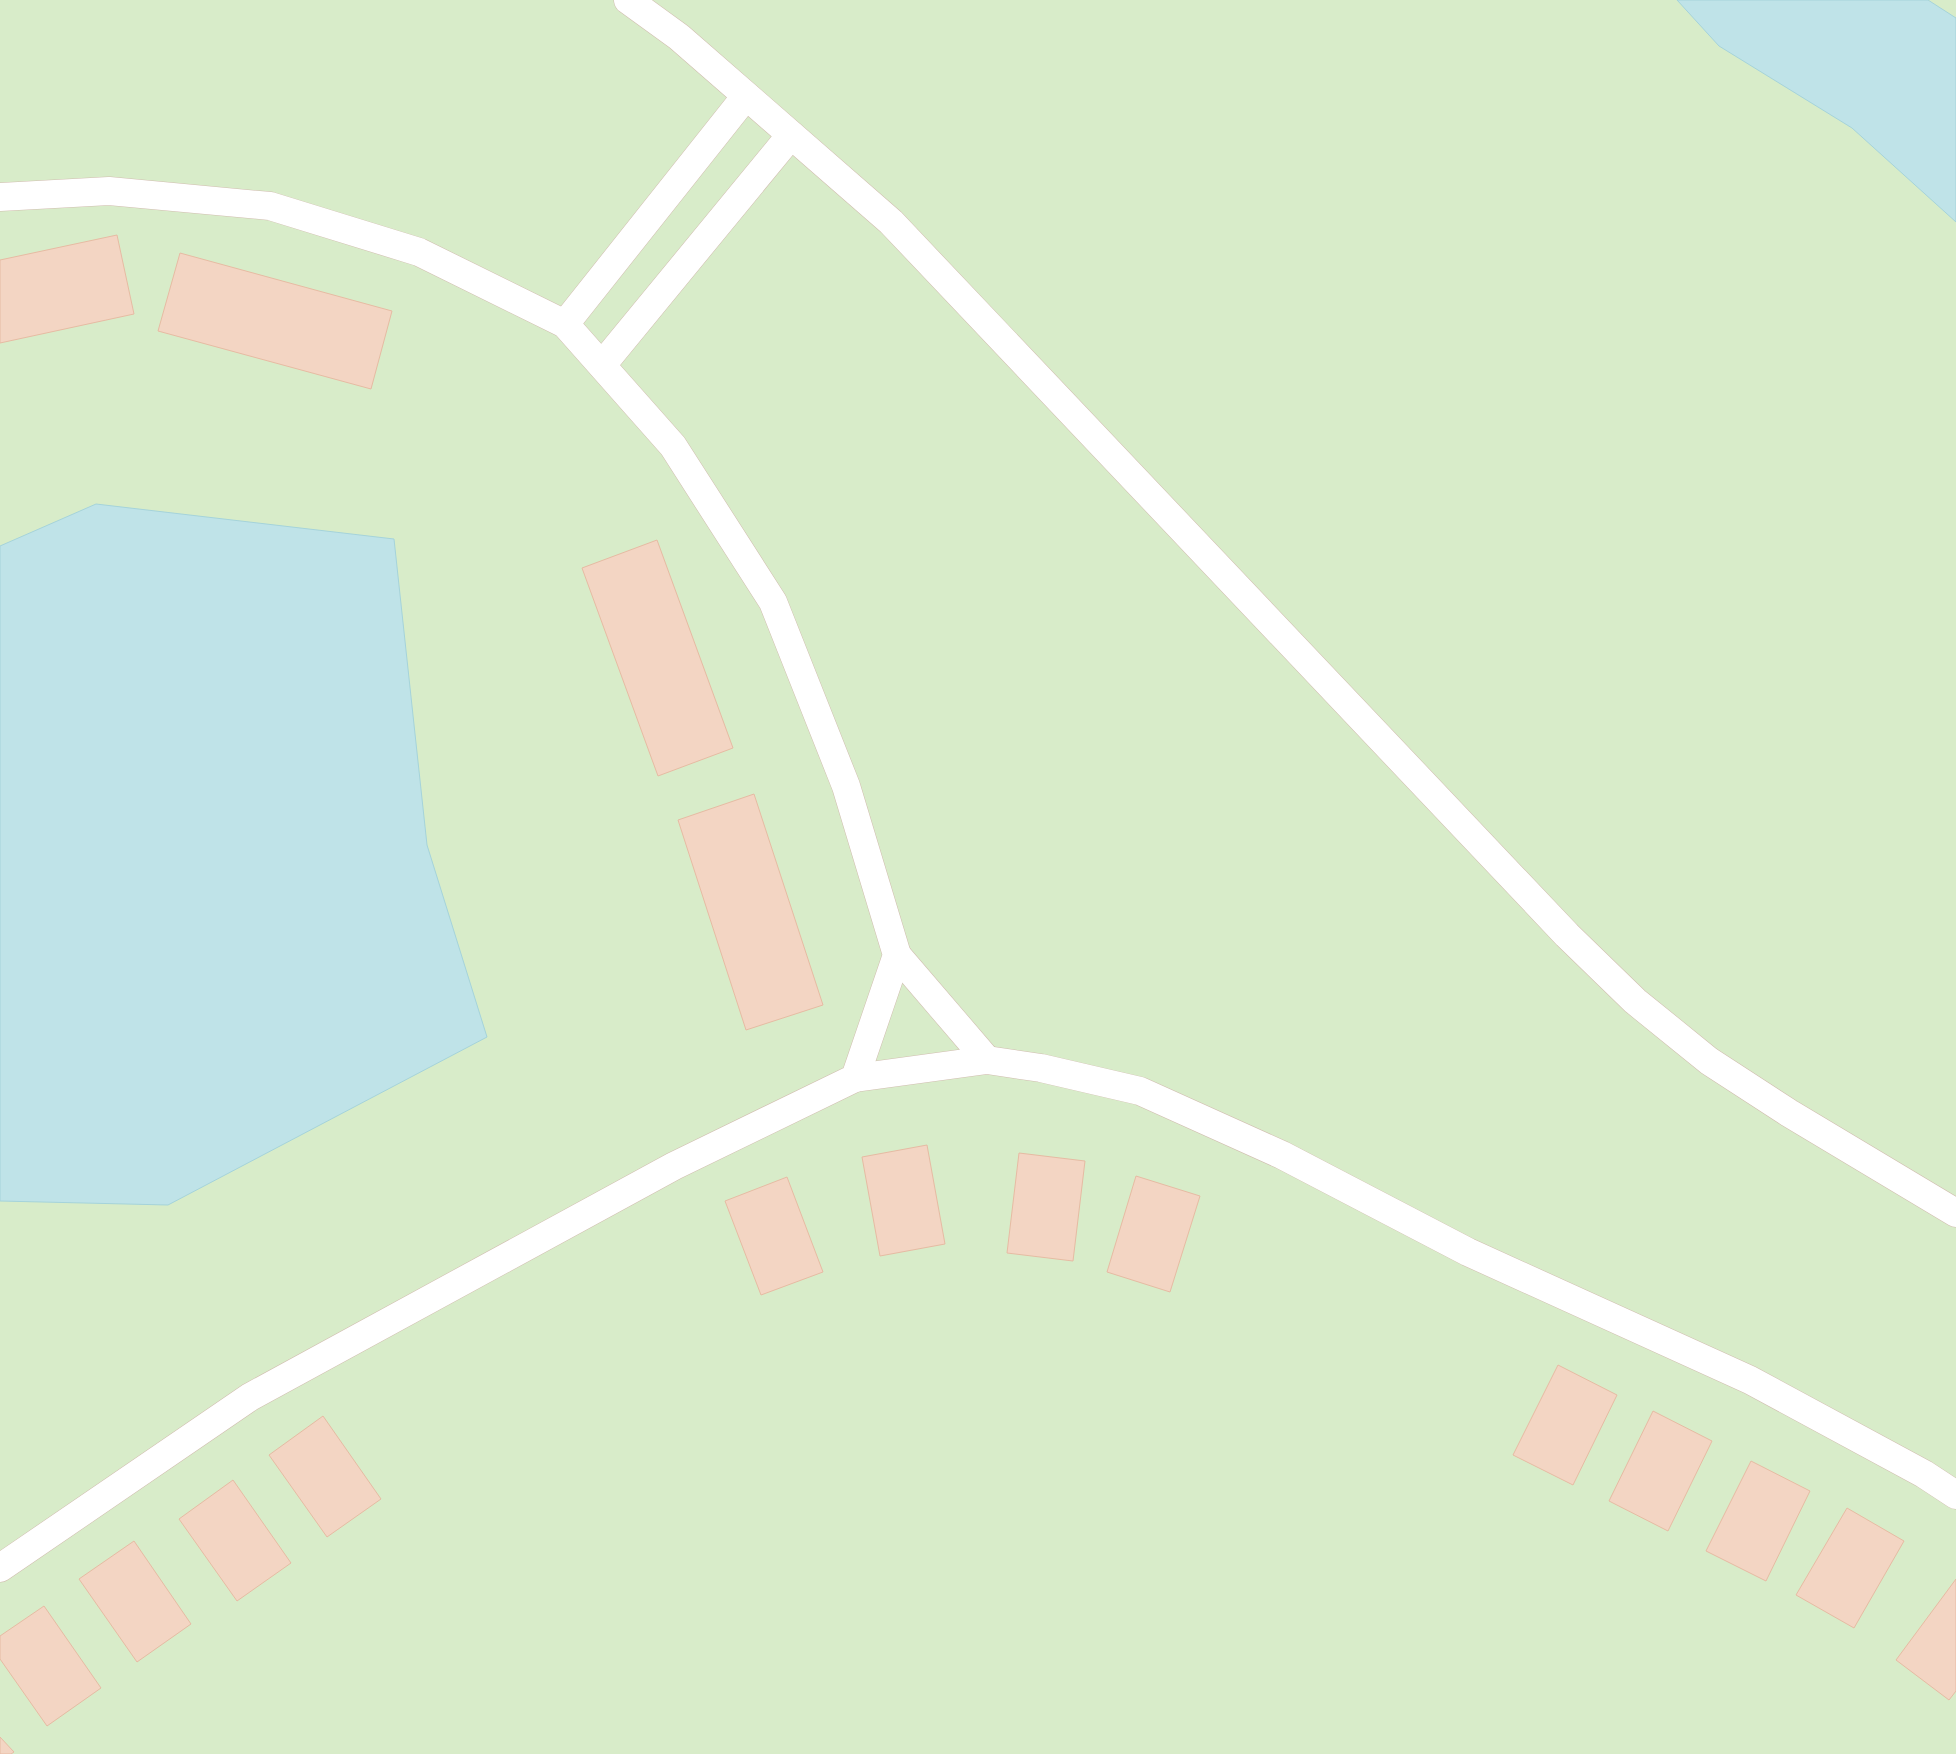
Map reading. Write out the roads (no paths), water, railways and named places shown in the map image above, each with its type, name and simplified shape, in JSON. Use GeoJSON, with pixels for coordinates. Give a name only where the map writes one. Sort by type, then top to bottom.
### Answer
{"type":"FeatureCollection","features":[{"type":"Feature","properties":{"kind":"street"},"geometry":{"type":"LineString","coordinates":[[628,0],[679,38],[891,222],[1567,935],[1635,1002],[1709,1061],[1789,1114],[1956,1213]]}},
{"type":"Feature","properties":{"kind":"street"},"geometry":{"type":"LineString","coordinates":[[565,324],[746,96]]}},
{"type":"Feature","properties":{"kind":"street"},"geometry":{"type":"LineString","coordinates":[[602,365],[791,135]]}},
{"type":"Feature","properties":{"kind":"street"},"geometry":{"type":"LineString","coordinates":[[0,197],[110,191],[270,206],[419,252],[565,324],[673,446],[773,602],[846,786],[897,955],[987,1060]]}},
{"type":"Feature","properties":{"kind":"street"},"geometry":{"type":"LineString","coordinates":[[855,1078],[897,955]]}},
{"type":"Feature","properties":{"kind":"street"},"geometry":{"type":"LineString","coordinates":[[0,1568],[250,1397],[674,1166],[855,1078],[987,1060],[1041,1068],[1140,1091],[1264,1147],[1468,1252],[1750,1380],[1924,1474],[1956,1495]]}},
{"type":"Feature","properties":{"kind":"water"},"geometry":{"type":"Polygon","coordinates":[[[1677,0],[1928,0],[1956,18],[1956,222],[1852,128],[1719,46],[1677,0]]]}},
{"type":"Feature","properties":{"kind":"water"},"geometry":{"type":"Polygon","coordinates":[[[96,504],[394,539],[427,845],[487,1037],[168,1205],[0,1201],[0,546],[96,504]]]}}]}
